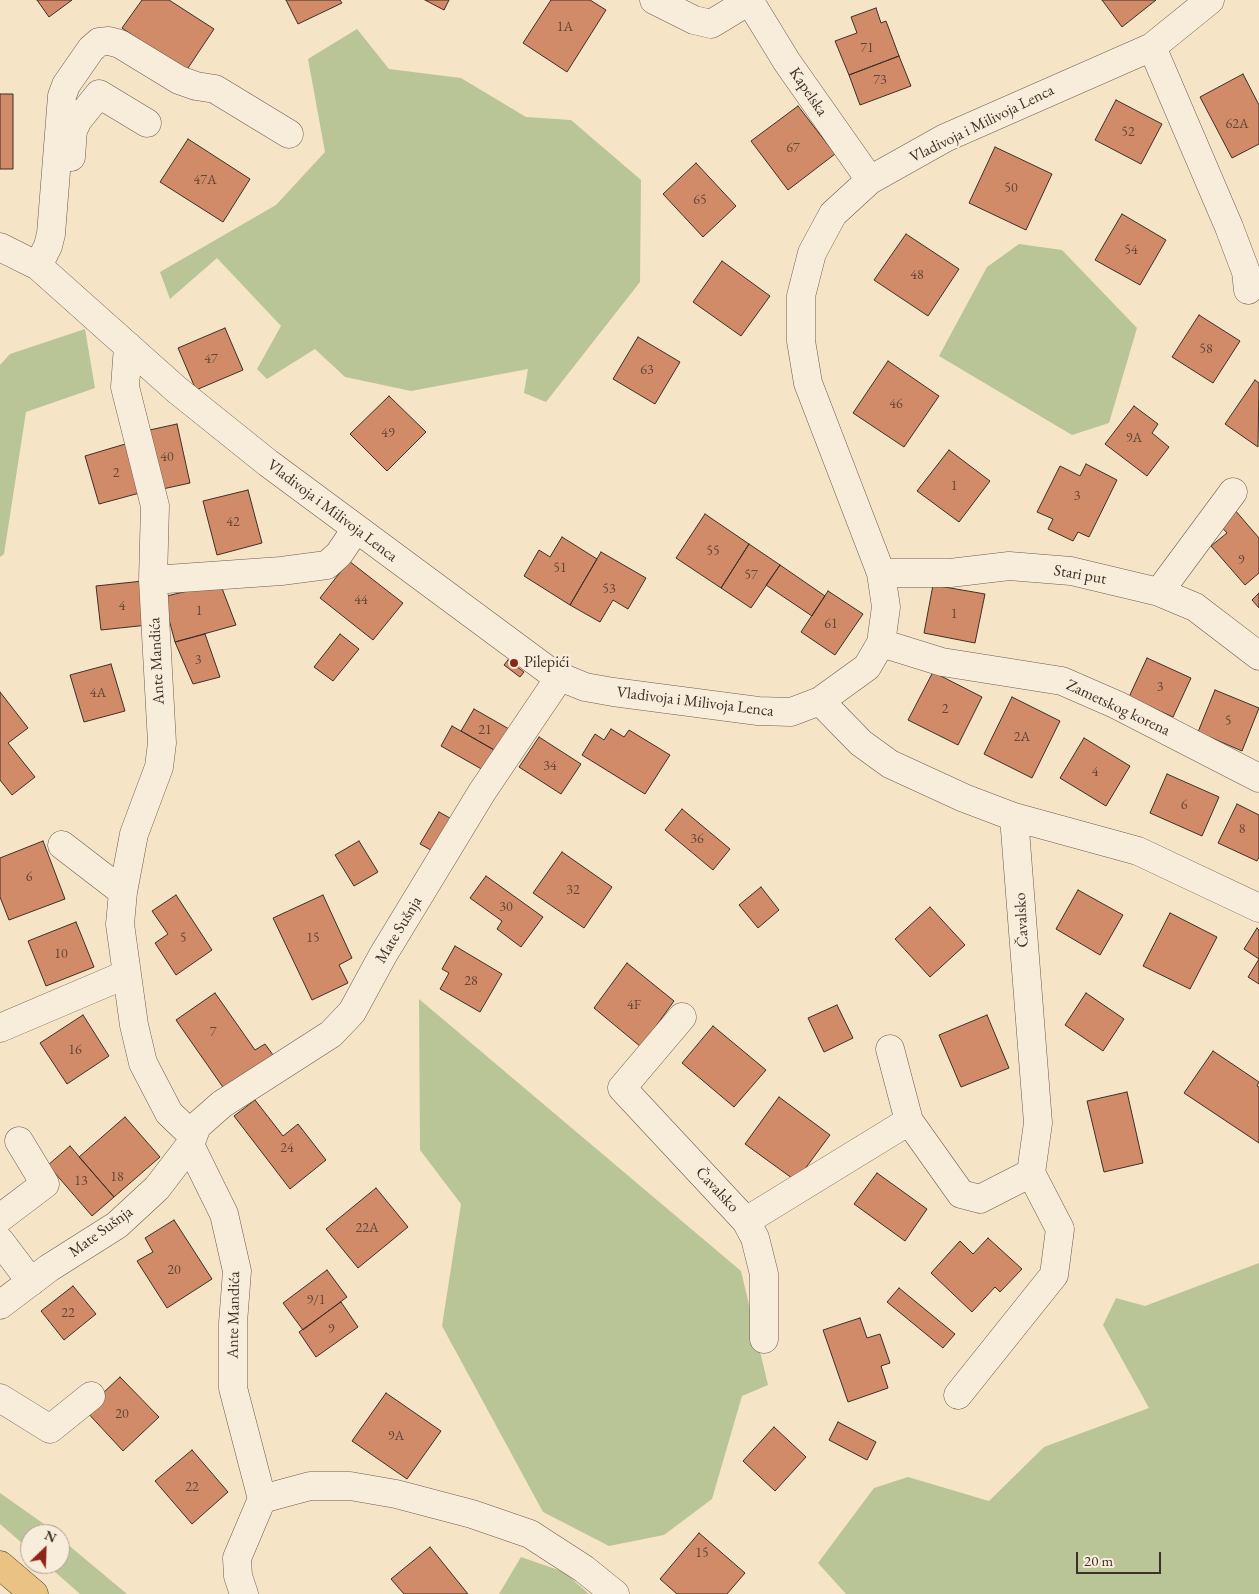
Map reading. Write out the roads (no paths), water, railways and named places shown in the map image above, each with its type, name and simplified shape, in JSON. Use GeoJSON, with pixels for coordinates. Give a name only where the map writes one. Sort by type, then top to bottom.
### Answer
{"type":"FeatureCollection","features":[{"type":"Feature","properties":{"kind":"highway"},"geometry":{"type":"LineString","coordinates":[[0,1565],[34,1594]]}},
{"type":"Feature","properties":{"kind":"street","name":"Kapelska"},"geometry":{"type":"LineString","coordinates":[[654,0],[694,20],[711,24],[749,0],[787,62],[870,180]]}},
{"type":"Feature","properties":{"kind":"street","name":"Vladivoja i Milivoja Lenca"},"geometry":{"type":"LineString","coordinates":[[0,247],[38,266],[177,390],[260,457],[560,678],[585,687],[613,692],[758,711],[791,712],[820,701],[867,667],[881,643],[886,607],[881,573],[808,383],[800,342],[801,296],[812,253],[833,214],[870,180],[958,132],[1152,47],[1210,0]]}},
{"type":"Feature","properties":{"kind":"street"},"geometry":{"type":"LineString","coordinates":[[38,266],[48,246],[62,96],[66,86],[91,49],[99,42],[109,41],[120,44],[179,80],[196,86],[216,89],[289,134]]}},
{"type":"Feature","properties":{"kind":"street"},"geometry":{"type":"LineString","coordinates":[[1152,47],[1229,227],[1246,272],[1248,290]]}},
{"type":"Feature","properties":{"kind":"street"},"geometry":{"type":"LineString","coordinates":[[51,224],[67,192],[73,130],[78,120],[99,94],[147,123]]}},
{"type":"Feature","properties":{"kind":"street","name":"Ante Mandića"},"geometry":{"type":"LineString","coordinates":[[128,346],[125,387],[155,506],[153,580],[162,743],[159,767],[134,834],[123,892],[120,924],[134,1025],[143,1063],[169,1113],[191,1141],[224,1214],[237,1271],[233,1323],[234,1388],[262,1500]]}},
{"type":"Feature","properties":{"kind":"street"},"geometry":{"type":"LineString","coordinates":[[1159,592],[1233,492]]}},
{"type":"Feature","properties":{"kind":"street"},"geometry":{"type":"LineString","coordinates":[[153,580],[281,571],[327,565],[339,554],[356,529]]}},
{"type":"Feature","properties":{"kind":"street","name":"Stari put"},"geometry":{"type":"LineString","coordinates":[[881,573],[950,573],[1009,566],[1071,571],[1159,592],[1195,607],[1259,656]]}},
{"type":"Feature","properties":{"kind":"street","name":"Zametskog korena"},"geometry":{"type":"LineString","coordinates":[[881,643],[942,662],[1062,681],[1117,705],[1259,778]]}},
{"type":"Feature","properties":{"kind":"street","name":"Mate Sušnja"},"geometry":{"type":"LineString","coordinates":[[0,1305],[117,1225],[157,1188],[191,1141],[197,1126],[222,1104],[331,1034],[352,1012],[383,955],[482,792],[560,678]]}},
{"type":"Feature","properties":{"kind":"street"},"geometry":{"type":"LineString","coordinates":[[820,701],[861,743],[890,764],[964,798],[1014,817],[1138,851],[1259,908]]}},
{"type":"Feature","properties":{"kind":"street","name":"Čavalsko"},"geometry":{"type":"LineString","coordinates":[[1014,817],[1038,1123],[1031,1173]]}},
{"type":"Feature","properties":{"kind":"street"},"geometry":{"type":"LineString","coordinates":[[62,845],[123,892]]}},
{"type":"Feature","properties":{"kind":"street"},"geometry":{"type":"LineString","coordinates":[[0,1028],[126,974]]}},
{"type":"Feature","properties":{"kind":"street","name":"Čavalsko"},"geometry":{"type":"LineString","coordinates":[[682,1017],[622,1088],[746,1221],[909,1120]]}},
{"type":"Feature","properties":{"kind":"street"},"geometry":{"type":"LineString","coordinates":[[890,1049],[909,1120],[960,1194],[980,1199],[1031,1173],[1060,1229],[1054,1275],[958,1395]]}},
{"type":"Feature","properties":{"kind":"street"},"geometry":{"type":"LineString","coordinates":[[0,1218],[45,1184],[19,1141]]}},
{"type":"Feature","properties":{"kind":"street"},"geometry":{"type":"LineString","coordinates":[[746,1221],[755,1238],[764,1274],[764,1339]]}},
{"type":"Feature","properties":{"kind":"street"},"geometry":{"type":"LineString","coordinates":[[0,1240],[31,1282]]}},
{"type":"Feature","properties":{"kind":"street"},"geometry":{"type":"LineString","coordinates":[[0,1398],[50,1430],[91,1396]]}},
{"type":"Feature","properties":{"kind":"street"},"geometry":{"type":"LineString","coordinates":[[244,1594],[238,1576],[237,1558],[262,1500],[310,1486],[350,1486],[396,1494],[472,1514],[530,1534],[584,1569],[614,1594]]}},
{"type":"Feature","properties":{"kind":"place","name":"Pilepići"},"geometry":{"type":"Point","coordinates":[514,663]}}]}
